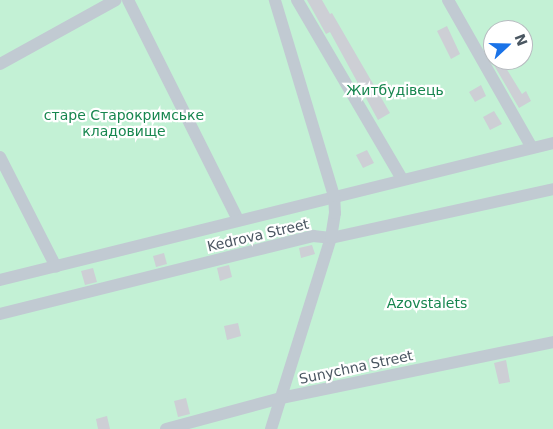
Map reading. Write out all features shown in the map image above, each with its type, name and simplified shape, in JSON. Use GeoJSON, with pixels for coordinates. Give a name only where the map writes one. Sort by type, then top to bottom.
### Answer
{"type":"FeatureCollection","features":[{"type":"Feature","properties":{"kind":"street"},"geometry":{"type":"LineString","coordinates":[[0,64],[116,0]]}},
{"type":"Feature","properties":{"kind":"street"},"geometry":{"type":"LineString","coordinates":[[128,0],[238,220]]}},
{"type":"Feature","properties":{"kind":"street"},"geometry":{"type":"LineString","coordinates":[[271,429],[330,238],[335,214],[334,196],[275,0]]}},
{"type":"Feature","properties":{"kind":"street"},"geometry":{"type":"LineString","coordinates":[[297,0],[402,179]]}},
{"type":"Feature","properties":{"kind":"street"},"geometry":{"type":"LineString","coordinates":[[448,0],[532,148]]}},
{"type":"Feature","properties":{"kind":"street"},"geometry":{"type":"LineString","coordinates":[[0,280],[553,143]]}},
{"type":"Feature","properties":{"kind":"street"},"geometry":{"type":"LineString","coordinates":[[0,157],[56,267]]}},
{"type":"Feature","properties":{"kind":"street","name":"Kedrova Street"},"geometry":{"type":"LineString","coordinates":[[0,314],[313,236],[330,238],[553,189]]}},
{"type":"Feature","properties":{"kind":"street","name":"Sunychna Street"},"geometry":{"type":"LineString","coordinates":[[166,429],[281,398],[553,342]]}},
{"type":"Feature","properties":{"kind":"green space"},"geometry":{"type":"Polygon","coordinates":[[[0,0],[553,0],[553,429],[0,429],[0,0]]]}},
{"type":"Feature","properties":{"kind":"building"},"geometry":{"type":"Polygon","coordinates":[[[307,0],[322,0],[330,14],[332,13],[390,113],[378,120],[330,32],[326,34],[307,0]]]}},
{"type":"Feature","properties":{"kind":"building"},"geometry":{"type":"Polygon","coordinates":[[[447,26],[460,54],[451,59],[437,31],[447,26]]]}},
{"type":"Feature","properties":{"kind":"building"},"geometry":{"type":"Polygon","coordinates":[[[497,70],[507,70],[522,94],[526,91],[531,101],[519,108],[497,70]]]}},
{"type":"Feature","properties":{"kind":"building"},"geometry":{"type":"Polygon","coordinates":[[[481,85],[486,96],[475,102],[469,92],[481,85]]]}},
{"type":"Feature","properties":{"kind":"building"},"geometry":{"type":"Polygon","coordinates":[[[494,111],[502,124],[490,130],[483,117],[494,111]]]}},
{"type":"Feature","properties":{"kind":"building"},"geometry":{"type":"Polygon","coordinates":[[[367,150],[374,163],[363,168],[356,155],[367,150]]]}},
{"type":"Feature","properties":{"kind":"building"},"geometry":{"type":"Polygon","coordinates":[[[312,245],[315,254],[301,258],[299,248],[312,245]]]}},
{"type":"Feature","properties":{"kind":"building"},"geometry":{"type":"Polygon","coordinates":[[[164,253],[167,264],[156,267],[153,256],[164,253]]]}},
{"type":"Feature","properties":{"kind":"building"},"geometry":{"type":"Polygon","coordinates":[[[229,265],[232,277],[220,281],[217,268],[229,265]]]}},
{"type":"Feature","properties":{"kind":"building"},"geometry":{"type":"Polygon","coordinates":[[[93,268],[97,282],[85,285],[81,271],[93,268]]]}},
{"type":"Feature","properties":{"kind":"building"},"geometry":{"type":"Polygon","coordinates":[[[238,323],[241,336],[227,340],[224,326],[238,323]]]}},
{"type":"Feature","properties":{"kind":"building"},"geometry":{"type":"Polygon","coordinates":[[[380,356],[382,369],[371,371],[368,359],[380,356]]]}},
{"type":"Feature","properties":{"kind":"building"},"geometry":{"type":"Polygon","coordinates":[[[506,360],[510,382],[499,384],[494,363],[506,360]]]}},
{"type":"Feature","properties":{"kind":"building"},"geometry":{"type":"Polygon","coordinates":[[[186,398],[190,414],[178,417],[174,401],[186,398]]]}},
{"type":"Feature","properties":{"kind":"building"},"geometry":{"type":"Polygon","coordinates":[[[107,416],[110,429],[98,429],[96,419],[107,416]]]}},
{"type":"Feature","properties":{"kind":"park label","name":"Житбудівець"},"geometry":{"type":"Point","coordinates":[395,90]}},
{"type":"Feature","properties":{"kind":"park label","name":"старе Старокримське кладовище"},"geometry":{"type":"Point","coordinates":[124,124]}},
{"type":"Feature","properties":{"kind":"park label","name":"Azovstalets"},"geometry":{"type":"Point","coordinates":[427,303]}}]}
